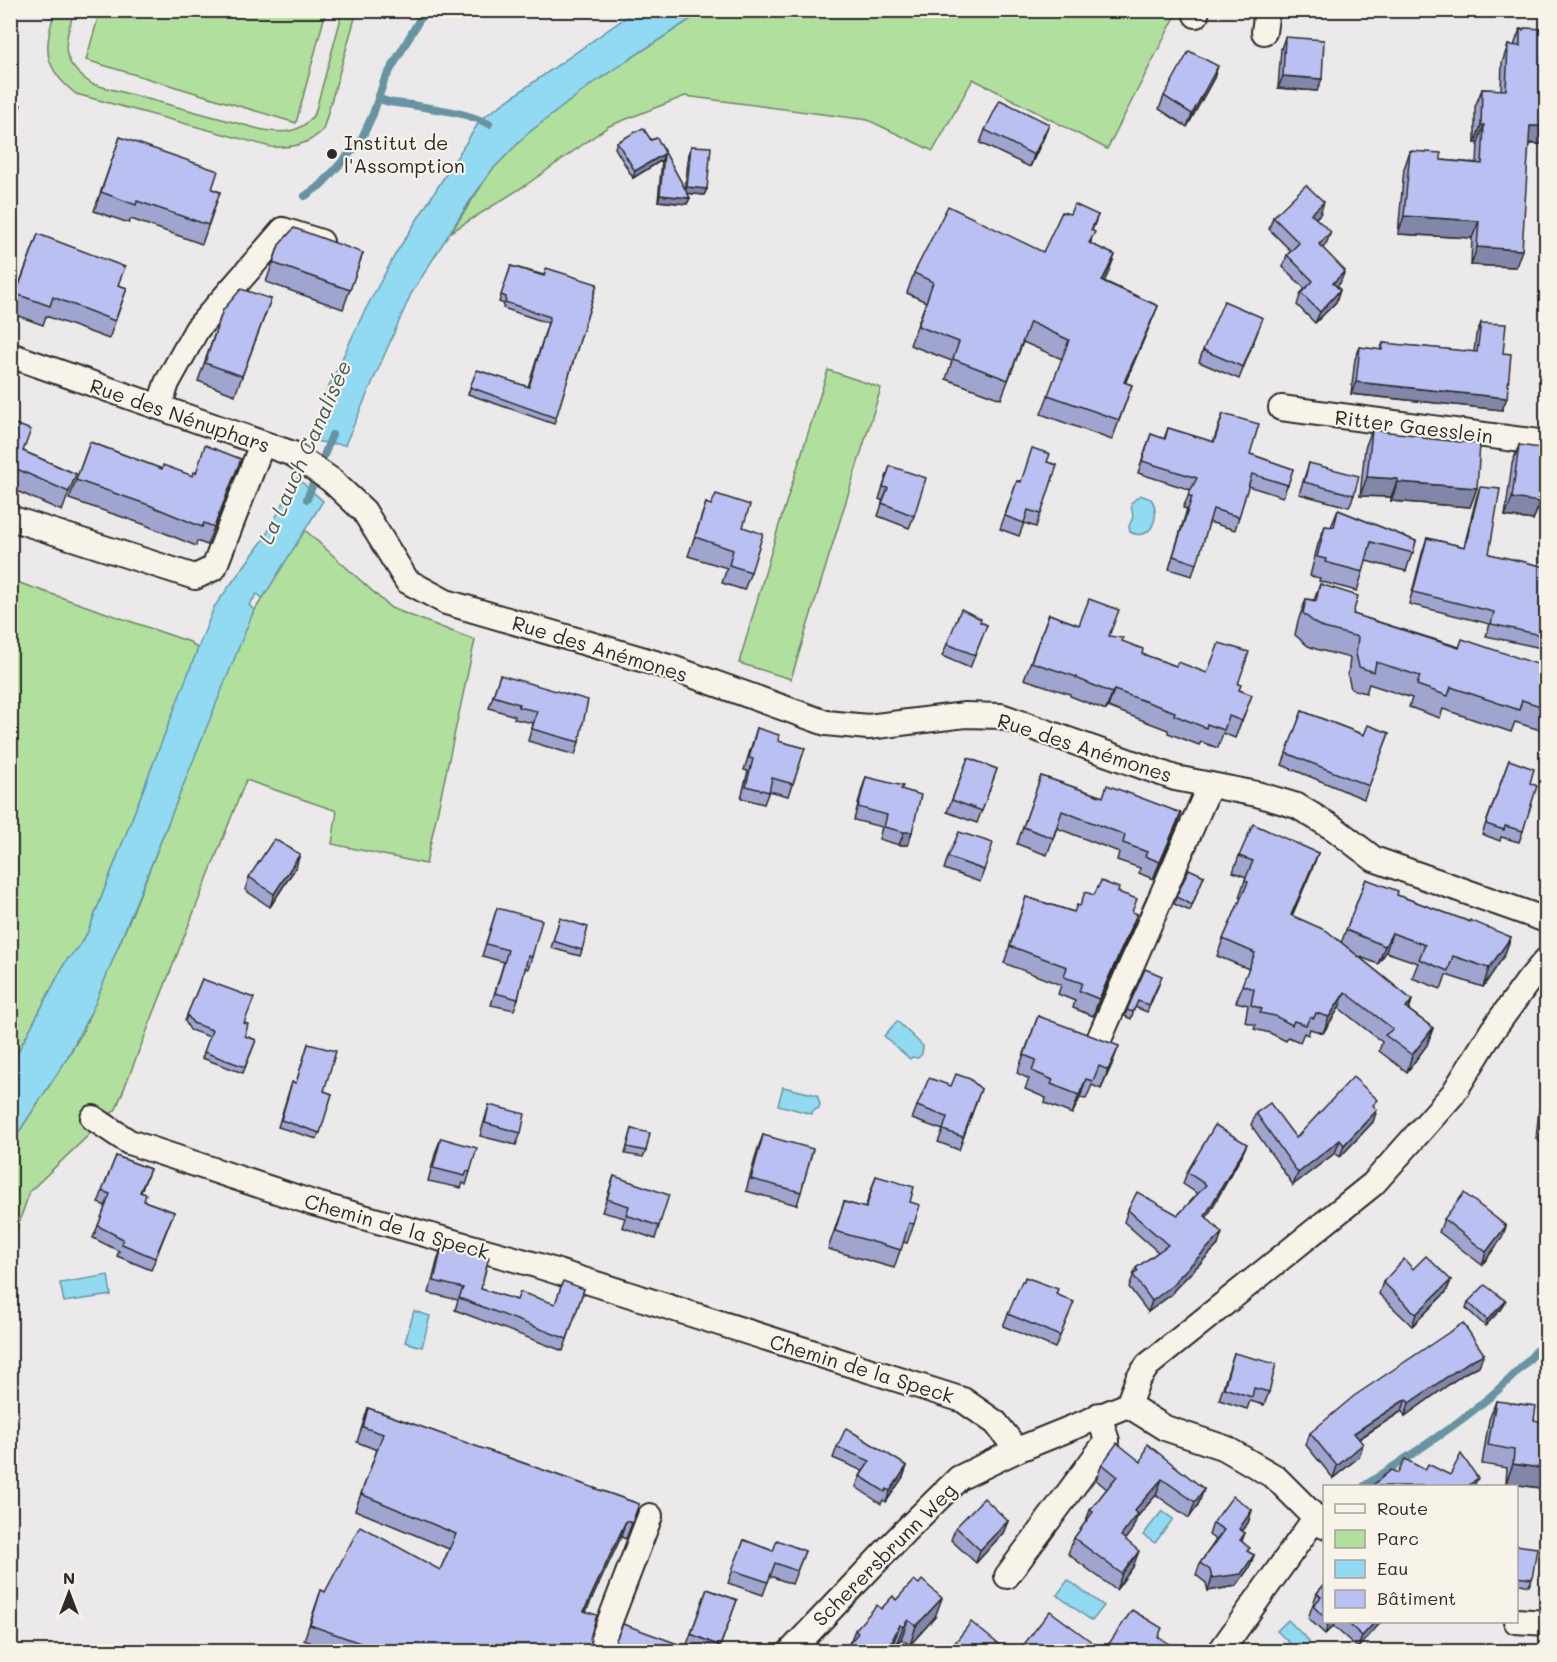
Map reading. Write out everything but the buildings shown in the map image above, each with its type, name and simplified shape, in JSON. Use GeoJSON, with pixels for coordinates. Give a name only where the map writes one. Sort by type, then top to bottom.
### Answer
{"type":"FeatureCollection","features":[{"type":"Feature","properties":{"kind":"street"},"geometry":{"type":"LineString","coordinates":[[159,407],[167,383],[197,329],[283,230],[343,249]]}},
{"type":"Feature","properties":{"kind":"street","name":"Rue des Nénuphars"},"geometry":{"type":"LineString","coordinates":[[10,355],[293,454],[336,485]]}},
{"type":"Feature","properties":{"kind":"street","name":"Ritter Gaesslein"},"geometry":{"type":"LineString","coordinates":[[1281,408],[1546,443]]}},
{"type":"Feature","properties":{"kind":"street"},"geometry":{"type":"LineString","coordinates":[[10,518],[195,577],[214,568],[262,444]]}},
{"type":"Feature","properties":{"kind":"street","name":"Rue des Anémones"},"geometry":{"type":"LineString","coordinates":[[336,485],[364,511],[407,581],[446,602],[672,668],[826,723],[868,727],[965,715],[1001,716],[1174,778],[1257,794],[1297,806],[1335,829],[1374,859],[1546,920]]}},
{"type":"Feature","properties":{"kind":"street"},"geometry":{"type":"LineString","coordinates":[[1097,1044],[1210,785]]}},
{"type":"Feature","properties":{"kind":"street"},"geometry":{"type":"LineString","coordinates":[[1017,1450],[1128,1405],[1138,1379],[1148,1365],[1373,1184],[1453,1094],[1492,1030],[1546,960]]}},
{"type":"Feature","properties":{"kind":"street","name":"Chemin de la Speck"},"geometry":{"type":"LineString","coordinates":[[93,1118],[129,1142],[313,1203],[536,1265],[963,1400],[996,1423],[1017,1450]]}},
{"type":"Feature","properties":{"kind":"street"},"geometry":{"type":"LineString","coordinates":[[1128,1405],[1165,1428],[1225,1448],[1275,1477],[1320,1521],[1220,1652]]}},
{"type":"Feature","properties":{"kind":"street"},"geometry":{"type":"LineString","coordinates":[[1007,1576],[1107,1441],[1099,1415]]}},
{"type":"Feature","properties":{"kind":"street","name":"Scherersbrunn Weg"},"geometry":{"type":"LineString","coordinates":[[790,1652],[904,1532],[959,1479],[1017,1450]]}},
{"type":"Feature","properties":{"kind":"street"},"geometry":{"type":"LineString","coordinates":[[598,1652],[650,1516]]}},
{"type":"Feature","properties":{"kind":"street"},"geometry":{"type":"LineString","coordinates":[[1518,1621],[1546,1623]]}},
{"type":"Feature","properties":{"kind":"green space"},"geometry":{"type":"Polygon","coordinates":[[[100,10],[326,11],[296,123],[86,60],[100,10]]]}},
{"type":"Feature","properties":{"kind":"green space"},"geometry":{"type":"Polygon","coordinates":[[[55,11],[74,11],[66,52],[73,68],[92,84],[259,129],[283,132],[298,129],[315,113],[340,22],[340,11],[357,11],[323,130],[305,142],[293,146],[271,147],[76,94],[57,75],[49,57],[49,36],[55,11]]]}},
{"type":"Feature","properties":{"kind":"green space"},"geometry":{"type":"Polygon","coordinates":[[[703,11],[1178,11],[1107,149],[973,79],[933,151],[868,120],[685,96],[609,126],[526,185],[451,232],[491,171],[527,134],[593,83],[703,11]]]}},
{"type":"Feature","properties":{"kind":"green space"},"geometry":{"type":"Polygon","coordinates":[[[828,370],[881,388],[791,679],[739,663],[779,525],[828,370]]]}},
{"type":"Feature","properties":{"kind":"green space"},"geometry":{"type":"Polygon","coordinates":[[[305,530],[391,608],[475,640],[426,864],[332,844],[337,811],[246,780],[116,1109],[30,1191],[11,1245],[11,1144],[82,1033],[132,914],[248,621],[305,530]]]}},
{"type":"Feature","properties":{"kind":"green space"},"geometry":{"type":"Polygon","coordinates":[[[11,580],[190,642],[198,649],[88,932],[66,961],[11,1065],[11,580]]]}},
{"type":"Feature","properties":{"kind":"water"},"geometry":{"type":"Polygon","coordinates":[[[635,11],[703,11],[593,83],[527,134],[491,171],[411,294],[345,445],[312,441],[325,395],[363,314],[396,253],[481,119],[635,11]]]}},
{"type":"Feature","properties":{"kind":"water"},"geometry":{"type":"Polygon","coordinates":[[[297,478],[323,501],[263,598],[257,594],[249,605],[254,610],[95,1004],[66,1060],[11,1144],[11,1065],[66,961],[88,932],[214,607],[264,539],[297,478]]]}},
{"type":"Feature","properties":{"kind":"water"},"geometry":{"type":"Polygon","coordinates":[[[1140,495],[1151,499],[1155,512],[1152,526],[1144,534],[1130,532],[1129,526],[1133,517],[1131,503],[1140,495]]]}},
{"type":"Feature","properties":{"kind":"water"},"geometry":{"type":"Polygon","coordinates":[[[1546,521],[1546,562],[1539,561],[1546,521]]]}},
{"type":"Feature","properties":{"kind":"water"},"geometry":{"type":"Polygon","coordinates":[[[897,1021],[923,1046],[922,1054],[918,1058],[910,1059],[884,1036],[897,1021]]]}},
{"type":"Feature","properties":{"kind":"water"},"geometry":{"type":"Polygon","coordinates":[[[783,1087],[817,1095],[819,1108],[812,1114],[778,1105],[783,1087]]]}},
{"type":"Feature","properties":{"kind":"water"},"geometry":{"type":"Polygon","coordinates":[[[108,1275],[111,1295],[64,1302],[60,1283],[108,1275]]]}},
{"type":"Feature","properties":{"kind":"water"},"geometry":{"type":"Polygon","coordinates":[[[414,1311],[430,1316],[422,1347],[405,1342],[414,1311]]]}},
{"type":"Feature","properties":{"kind":"water"},"geometry":{"type":"Polygon","coordinates":[[[1162,1511],[1173,1519],[1155,1543],[1143,1535],[1162,1511]]]}},
{"type":"Feature","properties":{"kind":"water"},"geometry":{"type":"Polygon","coordinates":[[[1068,1580],[1104,1606],[1092,1621],[1057,1595],[1068,1580]]]}},
{"type":"Feature","properties":{"kind":"water"},"geometry":{"type":"Polygon","coordinates":[[[1288,1620],[1309,1641],[1306,1651],[1298,1651],[1277,1631],[1288,1620]]]}},
{"type":"Feature","properties":{"kind":"waterway"},"geometry":{"type":"LineString","coordinates":[[305,196],[321,185],[360,142],[373,114],[384,81],[425,10]]}},
{"type":"Feature","properties":{"kind":"waterway"},"geometry":{"type":"LineString","coordinates":[[378,98],[461,114],[489,124]]}},
{"type":"Feature","properties":{"kind":"waterway","name":"La Lauch Canalisée"},"geometry":{"type":"LineString","coordinates":[[307,499],[332,435]]}},
{"type":"Feature","properties":{"kind":"waterway"},"geometry":{"type":"LineString","coordinates":[[1365,1485],[1437,1437],[1485,1401],[1528,1361],[1546,1339]]}},
{"type":"Feature","properties":{"kind":"place","name":"Institut de l'Assomption"},"geometry":{"type":"Point","coordinates":[332,154]}}]}
